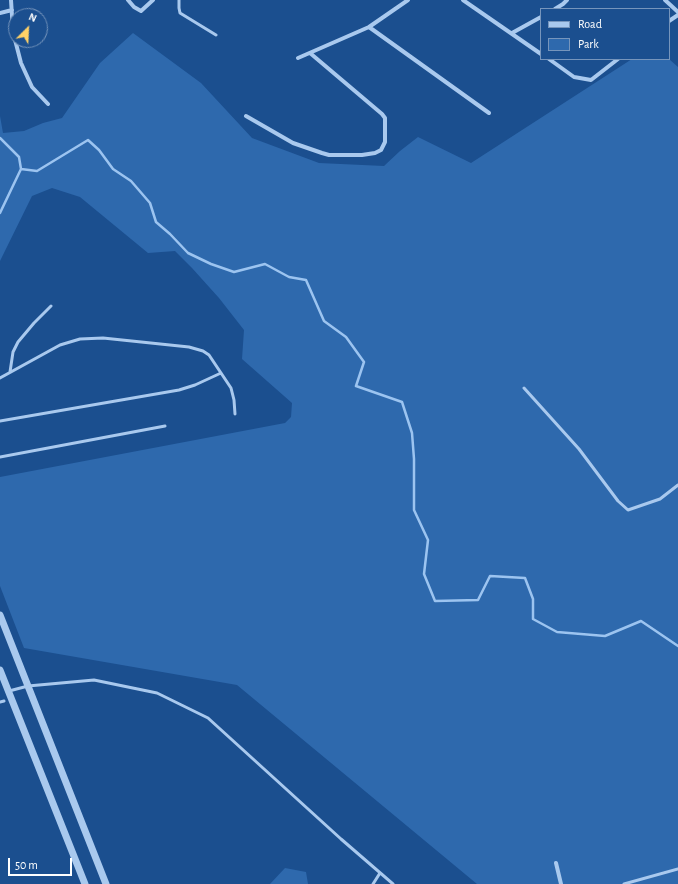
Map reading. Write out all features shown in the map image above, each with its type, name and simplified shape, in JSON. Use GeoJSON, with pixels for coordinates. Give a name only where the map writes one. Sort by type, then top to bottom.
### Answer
{"type":"FeatureCollection","features":[{"type":"Feature","properties":{"kind":"street"},"geometry":{"type":"LineString","coordinates":[[128,0],[134,7],[141,11],[153,0]]}},
{"type":"Feature","properties":{"kind":"street"},"geometry":{"type":"LineString","coordinates":[[298,58],[369,28],[408,0]]}},
{"type":"Feature","properties":{"kind":"street"},"geometry":{"type":"LineString","coordinates":[[463,0],[540,53]]}},
{"type":"Feature","properties":{"kind":"street"},"geometry":{"type":"LineString","coordinates":[[557,8],[564,4],[567,0]]}},
{"type":"Feature","properties":{"kind":"street"},"geometry":{"type":"LineString","coordinates":[[664,0],[678,12]]}},
{"type":"Feature","properties":{"kind":"street"},"geometry":{"type":"LineString","coordinates":[[512,33],[540,18]]}},
{"type":"Feature","properties":{"kind":"street"},"geometry":{"type":"LineString","coordinates":[[369,28],[490,113]]}},
{"type":"Feature","properties":{"kind":"street"},"geometry":{"type":"LineString","coordinates":[[17,48],[21,63],[32,87],[48,104]]}},
{"type":"Feature","properties":{"kind":"street"},"geometry":{"type":"LineString","coordinates":[[246,116],[294,143],[329,155],[362,155],[375,153],[381,150],[385,142],[384,118],[382,114],[310,53]]}},
{"type":"Feature","properties":{"kind":"street"},"geometry":{"type":"LineString","coordinates":[[550,60],[574,77],[591,80],[617,60]]}},
{"type":"Feature","properties":{"kind":"street"},"geometry":{"type":"LineString","coordinates":[[0,616],[106,884]]}},
{"type":"Feature","properties":{"kind":"street"},"geometry":{"type":"LineString","coordinates":[[0,670],[85,884]]}},
{"type":"Feature","properties":{"kind":"street"},"geometry":{"type":"LineString","coordinates":[[556,863],[561,884]]}},
{"type":"Feature","properties":{"kind":"lane"},"geometry":{"type":"LineString","coordinates":[[180,0],[180,13],[216,35]]}},
{"type":"Feature","properties":{"kind":"lane"},"geometry":{"type":"LineString","coordinates":[[10,372],[13,352],[18,342],[51,306]]}},
{"type":"Feature","properties":{"kind":"lane"},"geometry":{"type":"LineString","coordinates":[[0,378],[60,344],[80,339],[103,338],[189,348],[209,355],[231,388],[235,414]]}},
{"type":"Feature","properties":{"kind":"lane"},"geometry":{"type":"LineString","coordinates":[[0,421],[179,390],[195,385],[221,373]]}},
{"type":"Feature","properties":{"kind":"lane"},"geometry":{"type":"LineString","coordinates":[[524,388],[579,449],[618,501],[628,510],[660,499],[678,485]]}},
{"type":"Feature","properties":{"kind":"lane"},"geometry":{"type":"LineString","coordinates":[[0,457],[165,426]]}},
{"type":"Feature","properties":{"kind":"lane"},"geometry":{"type":"LineString","coordinates":[[9,691],[28,686],[94,680],[157,693],[208,718],[393,884]]}},
{"type":"Feature","properties":{"kind":"lane"},"geometry":{"type":"LineString","coordinates":[[624,884],[678,869]]}},
{"type":"Feature","properties":{"kind":"lane"},"geometry":{"type":"LineString","coordinates":[[373,884],[380,873]]}},
{"type":"Feature","properties":{"kind":"green space"},"geometry":{"type":"Polygon","coordinates":[[[133,33],[201,83],[252,138],[319,163],[384,166],[418,137],[471,163],[630,60],[670,60],[678,67],[678,884],[477,884],[237,685],[24,648],[0,586],[0,477],[285,423],[291,417],[292,403],[242,359],[244,330],[219,298],[192,268],[175,251],[148,253],[80,197],[52,188],[32,196],[0,261],[0,116],[3,133],[24,131],[43,123],[62,118],[100,63],[133,33]]]}},
{"type":"Feature","properties":{"kind":"green space"},"geometry":{"type":"Polygon","coordinates":[[[285,868],[306,872],[308,884],[270,884],[285,868]]]}},
{"type":"Feature","properties":{"kind":"waterway"},"geometry":{"type":"LineString","coordinates":[[0,138],[19,157],[21,169],[37,171],[88,140],[99,150],[113,169],[131,181],[150,203],[156,222],[188,253],[211,264],[234,272],[265,264],[289,277],[306,280],[324,321],[346,337],[364,362],[356,386],[402,402],[412,433],[414,459],[414,510],[428,540],[424,574],[435,601],[478,600],[490,576],[525,578],[533,599],[533,619],[557,632],[605,636],[641,621],[678,646]]}},
{"type":"Feature","properties":{"kind":"waterway"},"geometry":{"type":"LineString","coordinates":[[0,213],[21,169]]}}]}
